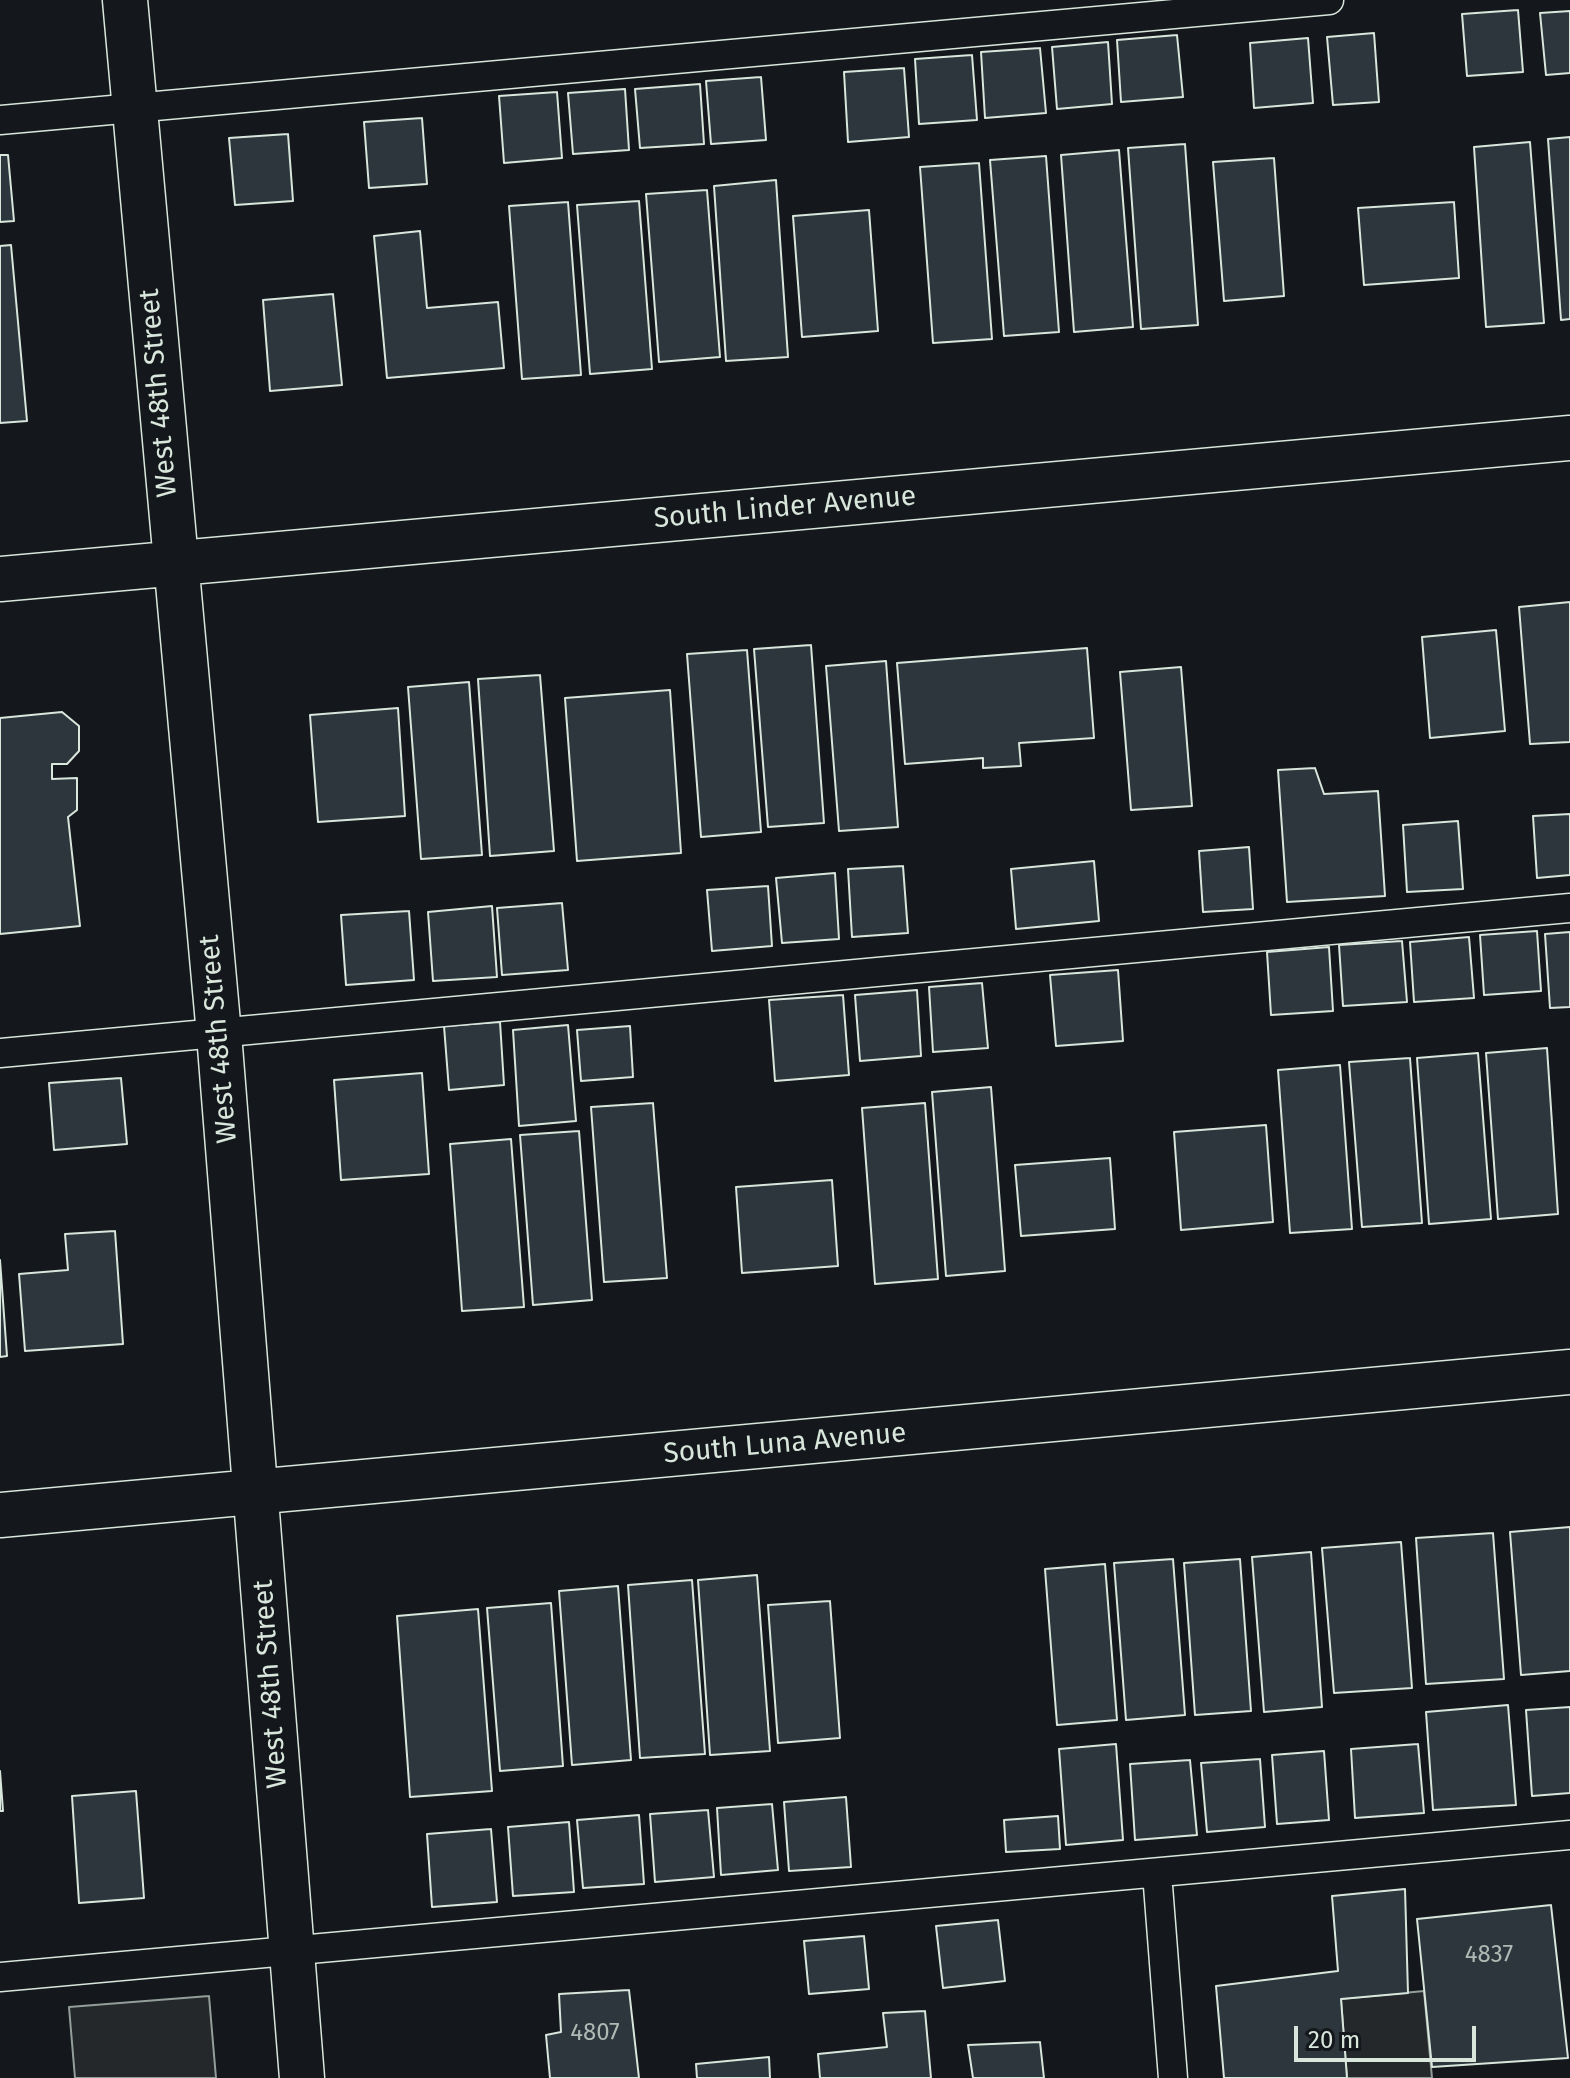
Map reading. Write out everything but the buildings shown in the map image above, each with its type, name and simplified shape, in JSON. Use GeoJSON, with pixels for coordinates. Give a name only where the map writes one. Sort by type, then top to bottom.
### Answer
{"type":"FeatureCollection","features":[{"type":"Feature","properties":{"kind":"street","name":"West 48th Street"},"geometry":{"type":"LineString","coordinates":[[125,0],[219,1034],[302,2078]]}},
{"type":"Feature","properties":{"kind":"street","name":"South Linder Avenue"},"geometry":{"type":"LineString","coordinates":[[0,579],[1570,438]]}},
{"type":"Feature","properties":{"kind":"street","name":"South Luna Avenue"},"geometry":{"type":"LineString","coordinates":[[0,1515],[1570,1372]]}},
{"type":"Feature","properties":{"kind":"lane"},"geometry":{"type":"LineString","coordinates":[[0,120],[1329,0]]}},
{"type":"Feature","properties":{"kind":"lane"},"geometry":{"type":"LineString","coordinates":[[0,1053],[1570,908]]}},
{"type":"Feature","properties":{"kind":"lane"},"geometry":{"type":"LineString","coordinates":[[0,1977],[1570,1835]]}},
{"type":"Feature","properties":{"kind":"lane"},"geometry":{"type":"LineString","coordinates":[[1157,1873],[1173,2078]]}},
{"type":"Feature","properties":{"kind":"shaded area"},"geometry":{"type":"Polygon","coordinates":[[[1424,1991],[1432,2078],[1347,2078],[1341,1999],[1424,1991]]]}},
{"type":"Feature","properties":{"kind":"shaded area"},"geometry":{"type":"Polygon","coordinates":[[[209,1996],[216,2078],[75,2078],[69,2007],[209,1996]]]}}]}
